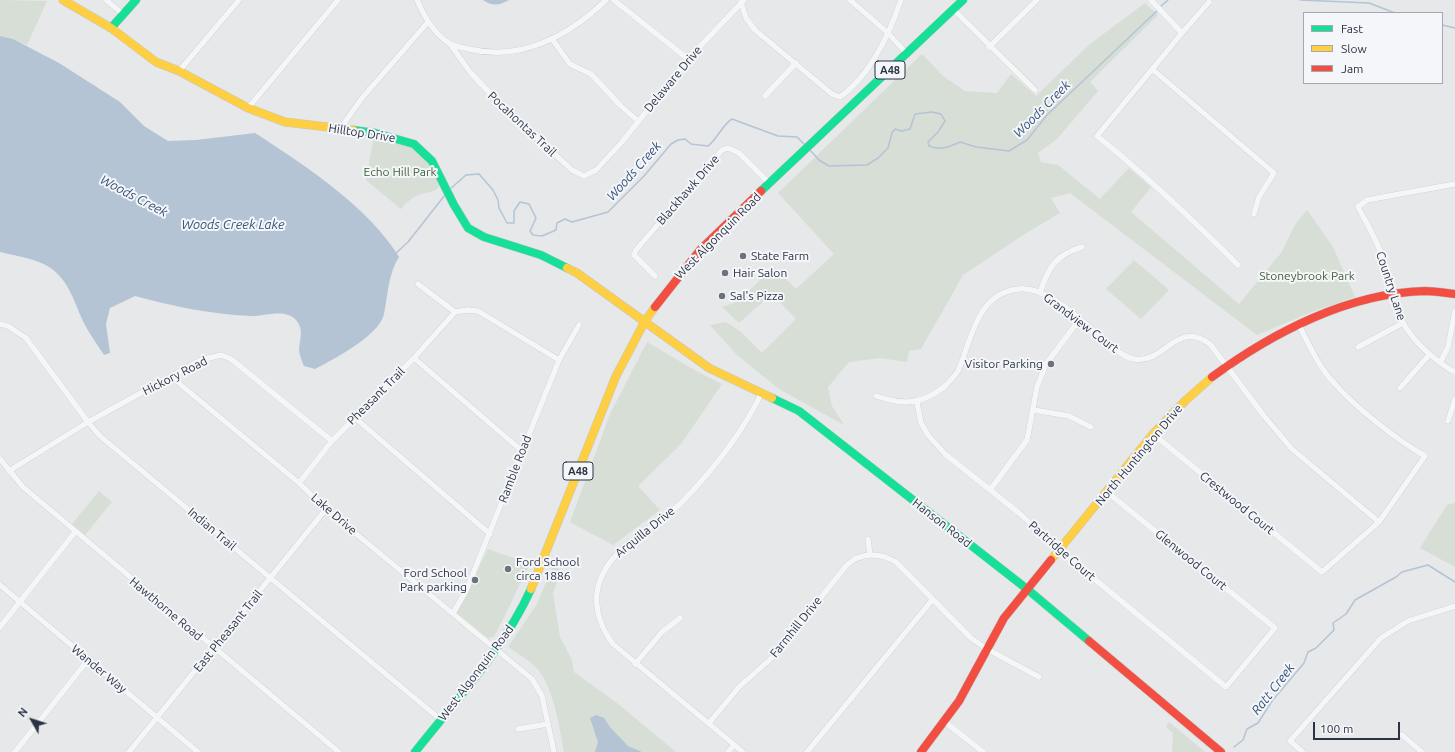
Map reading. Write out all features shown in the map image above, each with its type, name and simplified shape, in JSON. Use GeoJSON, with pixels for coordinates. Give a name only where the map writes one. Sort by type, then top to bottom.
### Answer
{"type":"FeatureCollection","features":[{"type":"Feature","properties":{"kind":"street","name":"Hilltop Drive"},"geometry":{"type":"LineString","coordinates":[[63,0],[111,28],[156,62],[179,71],[248,108],[285,122],[375,133],[410,142],[424,151],[441,177],[462,221],[476,234],[541,255],[559,263],[577,273],[645,322]]}},
{"type":"Feature","properties":{"kind":"street"},"geometry":{"type":"LineString","coordinates":[[106,0],[123,14]]}},
{"type":"Feature","properties":{"kind":"street"},"geometry":{"type":"LineString","coordinates":[[111,28],[136,0]]}},
{"type":"Feature","properties":{"kind":"street"},"geometry":{"type":"LineString","coordinates":[[179,71],[239,0]]}},
{"type":"Feature","properties":{"kind":"street"},"geometry":{"type":"LineString","coordinates":[[248,108],[338,0]]}},
{"type":"Feature","properties":{"kind":"street","name":"Pocahontas Trail"},"geometry":{"type":"LineString","coordinates":[[417,0],[428,22],[450,44],[470,72],[500,104],[572,170],[578,175],[589,175],[605,161]]}},
{"type":"Feature","properties":{"kind":"street"},"geometry":{"type":"LineString","coordinates":[[450,44],[476,51],[504,53],[526,49],[552,38],[580,23],[606,0]]}},
{"type":"Feature","properties":{"kind":"street"},"geometry":{"type":"LineString","coordinates":[[614,0],[688,59]]}},
{"type":"Feature","properties":{"kind":"street"},"geometry":{"type":"LineString","coordinates":[[850,0],[888,33],[907,54]]}},
{"type":"Feature","properties":{"kind":"street"},"geometry":{"type":"LineString","coordinates":[[742,1],[744,12],[752,26],[832,94],[840,97],[849,89],[872,62],[888,33],[901,0]]}},
{"type":"Feature","properties":{"kind":"street","name":"West Algonquin Road"},"geometry":{"type":"LineString","coordinates":[[415,752],[496,649],[523,607],[539,571],[616,376],[645,322],[669,287],[700,250],[962,0]]}},
{"type":"Feature","properties":{"kind":"street"},"geometry":{"type":"LineString","coordinates":[[989,47],[1037,0]]}},
{"type":"Feature","properties":{"kind":"street","name":"Delaware Drive"},"geometry":{"type":"LineString","coordinates":[[605,161],[688,59],[742,1]]}},
{"type":"Feature","properties":{"kind":"street"},"geometry":{"type":"LineString","coordinates":[[1153,1],[1182,33]]}},
{"type":"Feature","properties":{"kind":"street"},"geometry":{"type":"LineString","coordinates":[[1209,2],[1097,136],[1139,170],[1177,204],[1238,265]]}},
{"type":"Feature","properties":{"kind":"street"},"geometry":{"type":"LineString","coordinates":[[953,9],[989,47],[1035,90]]}},
{"type":"Feature","properties":{"kind":"street"},"geometry":{"type":"LineString","coordinates":[[340,129],[362,98],[428,22]]}},
{"type":"Feature","properties":{"kind":"street"},"geometry":{"type":"LineString","coordinates":[[552,38],[570,64],[591,74],[621,106],[638,121]]}},
{"type":"Feature","properties":{"kind":"street"},"geometry":{"type":"LineString","coordinates":[[765,96],[796,63]]}},
{"type":"Feature","properties":{"kind":"street"},"geometry":{"type":"LineString","coordinates":[[1152,69],[1274,173],[1259,197],[1254,214]]}},
{"type":"Feature","properties":{"kind":"street","name":"Blackhawk Drive"},"geometry":{"type":"LineString","coordinates":[[655,276],[634,255],[636,250],[722,150],[728,148],[739,153],[770,184]]}},
{"type":"Feature","properties":{"kind":"street","name":"Country Lane"},"geometry":{"type":"LineString","coordinates":[[1455,184],[1367,200],[1358,207],[1381,252],[1389,276],[1391,293],[1403,323],[1415,341],[1429,355],[1452,372],[1455,371]]}},
{"type":"Feature","properties":{"kind":"street"},"geometry":{"type":"LineString","coordinates":[[1040,292],[1048,270],[1053,263],[1064,254],[1082,247]]}},
{"type":"Feature","properties":{"kind":"street"},"geometry":{"type":"LineString","coordinates":[[418,284],[455,312],[468,310],[478,311],[559,360]]}},
{"type":"Feature","properties":{"kind":"street","name":"Grandview Court"},"geometry":{"type":"LineString","coordinates":[[876,396],[900,402],[917,402],[940,390],[954,377],[974,325],[990,303],[1000,295],[1012,290],[1024,289],[1040,292],[1052,298],[1118,352],[1128,357],[1140,359],[1153,356],[1178,339],[1187,336],[1196,336],[1210,344],[1292,449],[1379,522]]}},
{"type":"Feature","properties":{"kind":"street","name":"North Huntington Drive"},"geometry":{"type":"LineString","coordinates":[[920,752],[945,722],[974,675],[998,627],[1027,589],[1172,412],[1207,381],[1226,366],[1250,351],[1319,316],[1391,293],[1429,291],[1455,294]]}},
{"type":"Feature","properties":{"kind":"street"},"geometry":{"type":"LineString","coordinates":[[1440,363],[1448,346],[1455,311]]}},
{"type":"Feature","properties":{"kind":"street","name":"Pheasant Trail"},"geometry":{"type":"LineString","coordinates":[[299,484],[332,441],[354,417],[414,358],[455,312]]}},
{"type":"Feature","properties":{"kind":"street"},"geometry":{"type":"LineString","coordinates":[[990,490],[1027,440],[1034,410],[1037,387],[1046,364],[1079,320]]}},
{"type":"Feature","properties":{"kind":"street","name":"Hanson Road"},"geometry":{"type":"LineString","coordinates":[[645,322],[709,368],[800,411],[1027,589],[1221,752]]}},
{"type":"Feature","properties":{"kind":"street"},"geometry":{"type":"LineString","coordinates":[[1358,347],[1403,323]]}},
{"type":"Feature","properties":{"kind":"street","name":"Indian Trail"},"geometry":{"type":"LineString","coordinates":[[0,324],[8,326],[26,338],[100,436],[441,720]]}},
{"type":"Feature","properties":{"kind":"street"},"geometry":{"type":"LineString","coordinates":[[1299,325],[1313,354],[1334,383],[1381,424],[1425,456],[1379,522]]}},
{"type":"Feature","properties":{"kind":"street","name":"Ramble Road"},"geometry":{"type":"LineString","coordinates":[[453,613],[466,592],[559,360],[579,326]]}},
{"type":"Feature","properties":{"kind":"street","name":"Hickory Road"},"geometry":{"type":"LineString","coordinates":[[9,471],[88,422],[201,360],[221,355],[231,359],[332,441]]}},
{"type":"Feature","properties":{"kind":"street"},"geometry":{"type":"LineString","coordinates":[[1400,388],[1429,355]]}},
{"type":"Feature","properties":{"kind":"street"},"geometry":{"type":"LineString","coordinates":[[414,358],[522,451]]}},
{"type":"Feature","properties":{"kind":"street","name":"Lake Drive"},"geometry":{"type":"LineString","coordinates":[[173,376],[181,386],[299,484],[326,509],[532,679],[542,696],[554,752]]}},
{"type":"Feature","properties":{"kind":"street","name":"Arquilla Drive"},"geometry":{"type":"LineString","coordinates":[[743,752],[635,664],[613,644],[601,624],[597,611],[597,598],[601,577],[606,567],[617,554],[680,504],[694,489],[740,431],[750,416],[762,392]]}},
{"type":"Feature","properties":{"kind":"street"},"geometry":{"type":"LineString","coordinates":[[1448,421],[1455,399]]}},
{"type":"Feature","properties":{"kind":"street","name":"Partridge Court"},"geometry":{"type":"LineString","coordinates":[[917,402],[921,423],[935,444],[1019,513],[1059,550],[1226,688]]}},
{"type":"Feature","properties":{"kind":"street"},"geometry":{"type":"LineString","coordinates":[[1034,410],[1069,416],[1091,427]]}},
{"type":"Feature","properties":{"kind":"street"},"geometry":{"type":"LineString","coordinates":[[354,417],[490,534]]}},
{"type":"Feature","properties":{"kind":"street","name":"Crestwood Court"},"geometry":{"type":"LineString","coordinates":[[1153,434],[1322,572],[1379,522]]}},
{"type":"Feature","properties":{"kind":"street","name":"Hawthorne Road"},"geometry":{"type":"LineString","coordinates":[[0,459],[23,487],[75,532],[339,752]]}},
{"type":"Feature","properties":{"kind":"street","name":"Glenwood Court"},"geometry":{"type":"LineString","coordinates":[[1107,492],[1275,628],[1226,688]]}},
{"type":"Feature","properties":{"kind":"street","name":"East Pheasant Trail"},"geometry":{"type":"LineString","coordinates":[[130,752],[326,509]]}},
{"type":"Feature","properties":{"kind":"street"},"geometry":{"type":"LineString","coordinates":[[0,627],[75,532]]}},
{"type":"Feature","properties":{"kind":"street"},"geometry":{"type":"LineString","coordinates":[[868,539],[870,555],[884,556],[896,562],[966,634],[987,649],[1039,677]]}},
{"type":"Feature","properties":{"kind":"street","name":"Farmhill Drive"},"geometry":{"type":"LineString","coordinates":[[709,723],[739,687],[775,655],[846,566],[856,558],[870,555]]}},
{"type":"Feature","properties":{"kind":"street","name":"Wander Way"},"geometry":{"type":"LineString","coordinates":[[0,586],[21,602],[198,752]]}},
{"type":"Feature","properties":{"kind":"street"},"geometry":{"type":"LineString","coordinates":[[807,752],[933,599]]}},
{"type":"Feature","properties":{"kind":"street"},"geometry":{"type":"LineString","coordinates":[[1303,752],[1290,741],[1381,638],[1403,623],[1455,606]]}},
{"type":"Feature","properties":{"kind":"street"},"geometry":{"type":"LineString","coordinates":[[635,664],[662,632],[680,618]]}},
{"type":"Feature","properties":{"kind":"street"},"geometry":{"type":"LineString","coordinates":[[15,752],[88,660]]}},
{"type":"Feature","properties":{"kind":"street"},"geometry":{"type":"LineString","coordinates":[[945,722],[983,752]]}},
{"type":"Feature","properties":{"kind":"street"},"geometry":{"type":"LineString","coordinates":[[518,730],[548,724]]}},
{"type":"Feature","properties":{"kind":"street"},"geometry":{"type":"LineString","coordinates":[[1402,735],[1422,752]]}},
{"type":"Feature","properties":{"kind":"street"},"geometry":{"type":"LineString","coordinates":[[728,752],[734,745]]}},
{"type":"Feature","properties":{"kind":"green space"},"geometry":{"type":"Polygon","coordinates":[[[0,0],[47,1],[27,45],[0,36],[0,0]]]}},
{"type":"Feature","properties":{"kind":"green space","name":"Stoneybrook Park"},"geometry":{"type":"Polygon","coordinates":[[[1145,3],[1158,15],[1090,82],[1098,91],[1057,139],[1038,153],[1041,162],[1058,165],[1100,199],[1129,168],[1151,187],[1131,212],[1239,304],[1281,253],[1295,225],[1307,210],[1333,247],[1355,297],[1312,312],[1257,335],[1070,193],[1051,198],[1060,213],[1023,235],[963,275],[921,349],[909,351],[907,362],[880,358],[849,362],[828,387],[832,406],[844,425],[779,389],[737,355],[710,325],[726,322],[741,332],[762,353],[796,319],[772,294],[739,323],[722,307],[737,302],[774,267],[796,289],[834,254],[778,193],[922,54],[943,76],[965,91],[997,93],[1011,74],[1036,96],[1090,44],[1145,3]]]}},
{"type":"Feature","properties":{"kind":"green space","name":"Echo Hill Park"},"geometry":{"type":"Polygon","coordinates":[[[374,136],[405,143],[418,150],[430,164],[440,186],[433,191],[414,198],[401,209],[366,180],[374,136]]]}},
{"type":"Feature","properties":{"kind":"green space"},"geometry":{"type":"Polygon","coordinates":[[[1134,260],[1169,290],[1141,319],[1106,289],[1134,260]]]}},
{"type":"Feature","properties":{"kind":"green space"},"geometry":{"type":"Polygon","coordinates":[[[647,342],[698,372],[722,384],[681,444],[638,486],[660,510],[613,545],[570,522],[610,414],[647,342]]]}},
{"type":"Feature","properties":{"kind":"green space"},"geometry":{"type":"Polygon","coordinates":[[[99,491],[112,502],[85,535],[72,524],[99,491]]]}},
{"type":"Feature","properties":{"kind":"green space"},"geometry":{"type":"Polygon","coordinates":[[[1455,503],[1455,567],[1420,548],[1447,505],[1455,503]]]}},
{"type":"Feature","properties":{"kind":"green space"},"geometry":{"type":"Polygon","coordinates":[[[488,549],[530,564],[494,637],[488,638],[457,613],[488,549]]]}},
{"type":"Feature","properties":{"kind":"green space"},"geometry":{"type":"Polygon","coordinates":[[[553,566],[561,570],[553,593],[560,637],[572,660],[574,672],[617,703],[676,752],[564,752],[556,710],[545,681],[540,672],[533,665],[508,647],[537,604],[553,566]]]}},
{"type":"Feature","properties":{"kind":"green space"},"geometry":{"type":"Polygon","coordinates":[[[1169,722],[1205,752],[1172,752],[1173,733],[1166,727],[1169,722]]]}},
{"type":"Feature","properties":{"kind":"water"},"geometry":{"type":"Polygon","coordinates":[[[483,0],[509,0],[503,3],[490,4],[483,0]]]}},
{"type":"Feature","properties":{"kind":"water","name":"Woods Creek Lake"},"geometry":{"type":"Polygon","coordinates":[[[0,36],[13,39],[59,63],[120,102],[144,126],[168,141],[196,140],[255,133],[334,188],[371,221],[399,257],[390,277],[384,314],[374,330],[355,346],[315,369],[304,366],[299,351],[301,330],[298,323],[292,316],[281,313],[252,316],[223,314],[135,296],[110,308],[106,324],[110,353],[104,355],[84,324],[67,286],[58,274],[41,263],[27,258],[0,252],[0,36]]]}},
{"type":"Feature","properties":{"kind":"water"},"geometry":{"type":"Polygon","coordinates":[[[596,715],[604,718],[610,727],[628,746],[642,752],[595,752],[598,742],[590,718],[596,715]]]}},
{"type":"Feature","properties":{"kind":"waterway","name":"Woods Creek"},"geometry":{"type":"LineString","coordinates":[[1160,7],[1168,0]]}},
{"type":"Feature","properties":{"kind":"waterway"},"geometry":{"type":"LineString","coordinates":[[1300,0],[1369,3],[1392,12]]}},
{"type":"Feature","properties":{"kind":"waterway","name":"Woods Creek"},"geometry":{"type":"LineString","coordinates":[[810,150],[819,160],[829,166],[867,165],[878,158],[888,148],[892,133],[895,129],[902,131],[910,129],[915,114],[932,112],[941,114],[945,121],[938,132],[928,142],[929,146],[937,148],[949,147],[960,142],[976,147],[1009,151],[1027,140],[1047,115],[1158,10]]}},
{"type":"Feature","properties":{"kind":"waterway"},"geometry":{"type":"LineString","coordinates":[[1443,25],[1455,28]]}},
{"type":"Feature","properties":{"kind":"waterway","name":"Woods Creek"},"geometry":{"type":"LineString","coordinates":[[449,190],[466,175],[479,174],[493,190],[498,200],[499,208],[507,223],[514,223],[514,211],[520,202],[529,204],[536,218],[530,231],[533,235],[542,236],[556,230],[557,223],[565,219],[572,222],[608,212],[644,176],[671,144],[678,140],[685,139],[691,144],[708,146],[732,119],[778,136],[797,137],[804,144]]}},
{"type":"Feature","properties":{"kind":"waterway","name":"Woods Creek"},"geometry":{"type":"LineString","coordinates":[[395,254],[408,242],[445,195]]}},
{"type":"Feature","properties":{"kind":"waterway","name":"Ratt Creek"},"geometry":{"type":"LineString","coordinates":[[1234,747],[1243,740],[1247,729],[1258,723],[1272,701],[1304,663],[1308,652],[1316,648],[1334,630],[1333,623],[1346,614],[1355,600],[1396,577],[1402,572],[1428,565],[1455,582]]}},
{"type":"Feature","properties":{"kind":"traffic: fast"},"geometry":{"type":"LineString","coordinates":[[111,28],[136,0]]}},
{"type":"Feature","properties":{"kind":"traffic: fast"},"geometry":{"type":"LineString","coordinates":[[761,191],[963,0]]}},
{"type":"Feature","properties":{"kind":"traffic: fast"},"geometry":{"type":"LineString","coordinates":[[353,130],[375,133],[414,144],[432,161],[454,205],[468,228],[484,237],[541,255],[567,268]]}},
{"type":"Feature","properties":{"kind":"traffic: fast"},"geometry":{"type":"LineString","coordinates":[[772,398],[799,411],[1027,589],[1089,641]]}},
{"type":"Feature","properties":{"kind":"traffic: fast"},"geometry":{"type":"LineString","coordinates":[[415,752],[478,674],[493,653],[520,611],[531,589]]}},
{"type":"Feature","properties":{"kind":"traffic: slow"},"geometry":{"type":"LineString","coordinates":[[63,0],[111,28],[156,62],[179,71],[248,108],[285,122],[353,130]]}},
{"type":"Feature","properties":{"kind":"traffic: slow"},"geometry":{"type":"LineString","coordinates":[[567,268],[577,273],[709,368],[772,398]]}},
{"type":"Feature","properties":{"kind":"traffic: slow"},"geometry":{"type":"LineString","coordinates":[[531,589],[616,376],[645,321],[655,307]]}},
{"type":"Feature","properties":{"kind":"traffic: slow"},"geometry":{"type":"LineString","coordinates":[[1051,560],[1153,434],[1186,400],[1212,377]]}},
{"type":"Feature","properties":{"kind":"traffic: jam"},"geometry":{"type":"LineString","coordinates":[[655,307],[700,250],[761,191]]}},
{"type":"Feature","properties":{"kind":"traffic: jam"},"geometry":{"type":"LineString","coordinates":[[1212,377],[1260,345],[1285,331],[1340,307],[1396,293],[1425,291],[1455,294]]}},
{"type":"Feature","properties":{"kind":"traffic: jam"},"geometry":{"type":"LineString","coordinates":[[921,752],[959,701],[1004,618],[1051,560]]}},
{"type":"Feature","properties":{"kind":"traffic: jam"},"geometry":{"type":"LineString","coordinates":[[1089,641],[1221,752]]}},
{"type":"Feature","properties":{"kind":"place","name":"State Farm"},"geometry":{"type":"Point","coordinates":[743,256]}},
{"type":"Feature","properties":{"kind":"place","name":"Hair Salon"},"geometry":{"type":"Point","coordinates":[725,273]}},
{"type":"Feature","properties":{"kind":"place","name":"Sal's Pizza"},"geometry":{"type":"Point","coordinates":[722,296]}},
{"type":"Feature","properties":{"kind":"place","name":"Visitor Parking"},"geometry":{"type":"Point","coordinates":[1051,364]}},
{"type":"Feature","properties":{"kind":"place","name":"Ford School circa 1886"},"geometry":{"type":"Point","coordinates":[508,569]}},
{"type":"Feature","properties":{"kind":"place","name":"Ford School Park parking"},"geometry":{"type":"Point","coordinates":[475,580]}}]}
